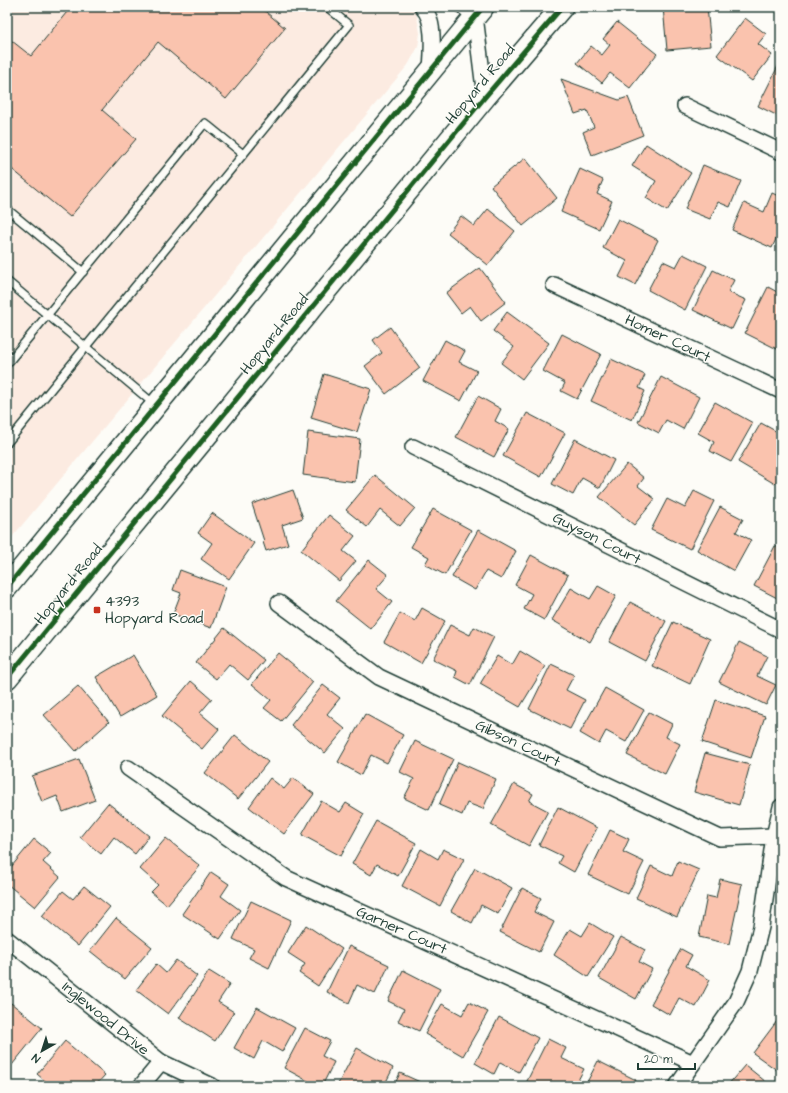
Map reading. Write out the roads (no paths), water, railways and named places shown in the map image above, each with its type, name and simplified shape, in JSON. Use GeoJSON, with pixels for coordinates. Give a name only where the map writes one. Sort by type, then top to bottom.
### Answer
{"type":"FeatureCollection","features":[{"type":"Feature","properties":{"kind":"main road","name":"Hopyard Road"},"geometry":{"type":"LineString","coordinates":[[7,678],[485,97],[562,7]]}},
{"type":"Feature","properties":{"kind":"main road"},"geometry":{"type":"LineString","coordinates":[[7,587],[431,70],[474,10]]}},
{"type":"Feature","properties":{"kind":"street"},"geometry":{"type":"LineString","coordinates":[[422,7],[426,11],[432,33],[431,70]]}},
{"type":"Feature","properties":{"kind":"street"},"geometry":{"type":"LineString","coordinates":[[474,10],[485,97]]}},
{"type":"Feature","properties":{"kind":"street"},"geometry":{"type":"LineString","coordinates":[[685,106],[781,152]]}},
{"type":"Feature","properties":{"kind":"street","name":"Homer Court"},"geometry":{"type":"LineString","coordinates":[[554,285],[781,391]]}},
{"type":"Feature","properties":{"kind":"street","name":"Guyson Court"},"geometry":{"type":"LineString","coordinates":[[413,446],[781,630]]}},
{"type":"Feature","properties":{"kind":"street","name":"Gibson Court"},"geometry":{"type":"LineString","coordinates":[[279,604],[379,677],[720,838],[774,836]]}},
{"type":"Feature","properties":{"kind":"street","name":"Garner Court"},"geometry":{"type":"LineString","coordinates":[[128,768],[286,878],[693,1062]]}},
{"type":"Feature","properties":{"kind":"street"},"geometry":{"type":"LineString","coordinates":[[677,1086],[736,1002],[750,971],[762,928],[774,836],[781,807]]}},
{"type":"Feature","properties":{"kind":"street","name":"Inglewood Drive"},"geometry":{"type":"LineString","coordinates":[[7,939],[161,1062],[212,1086]]}},
{"type":"Feature","properties":{"kind":"street"},"geometry":{"type":"LineString","coordinates":[[141,1086],[161,1062]]}},
{"type":"Feature","properties":{"kind":"lane"},"geometry":{"type":"LineString","coordinates":[[7,443],[349,25],[327,7]]}},
{"type":"Feature","properties":{"kind":"lane"},"geometry":{"type":"LineString","coordinates":[[8,360],[83,272],[205,123],[244,154]]}},
{"type":"Feature","properties":{"kind":"lane"},"geometry":{"type":"LineString","coordinates":[[7,209],[83,272]]}},
{"type":"Feature","properties":{"kind":"lane"},"geometry":{"type":"LineString","coordinates":[[7,281],[156,406]]}},
{"type":"Feature","properties":{"kind":"place","name":"4393 Hopyard Road"},"geometry":{"type":"Point","coordinates":[97,610]}}]}
